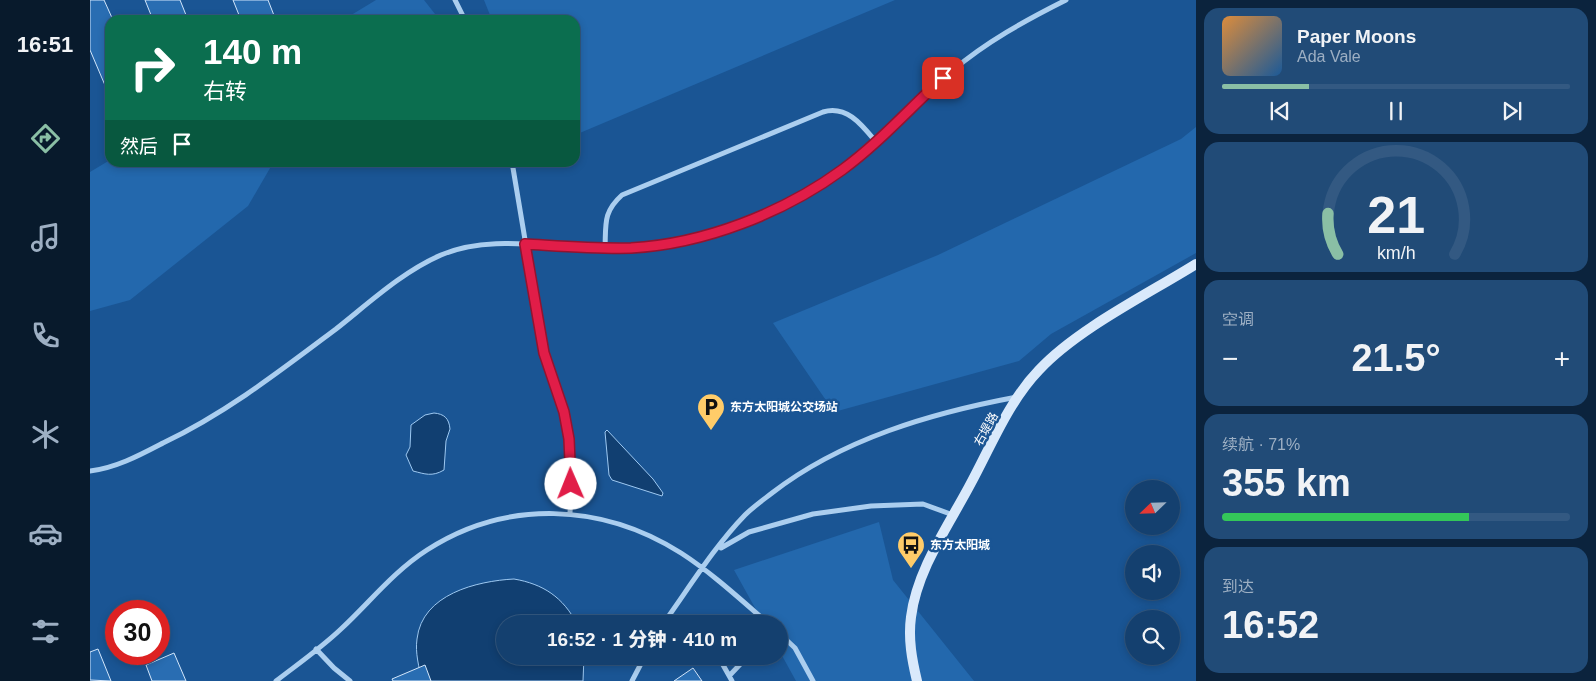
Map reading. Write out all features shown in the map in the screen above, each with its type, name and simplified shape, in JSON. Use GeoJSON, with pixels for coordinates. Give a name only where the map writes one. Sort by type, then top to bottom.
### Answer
{"type":"FeatureCollection","features":[{"type":"Feature","properties":{"kind":"main road","name":"右堤路"},"geometry":{"type":"LineString","coordinates":[[917,681],[910,656],[911,617],[924,573],[1018,397],[1038,370],[1069,344],[1196,264]]}},
{"type":"Feature","properties":{"kind":"street"},"geometry":{"type":"LineString","coordinates":[[455,0],[463,15]]}},
{"type":"Feature","properties":{"kind":"street"},"geometry":{"type":"LineString","coordinates":[[90,471],[134,458],[221,412],[261,386],[391,285],[441,255],[467,247],[494,244],[632,248],[669,243],[736,225],[776,208],[807,192],[841,170],[876,142],[954,69],[994,40],[1032,17],[1066,0]]}},
{"type":"Feature","properties":{"kind":"street"},"geometry":{"type":"LineString","coordinates":[[605,248],[606,215],[612,204],[622,195],[823,112],[833,109],[845,112],[861,123],[876,142]]}},
{"type":"Feature","properties":{"kind":"street"},"geometry":{"type":"LineString","coordinates":[[513,167],[544,353],[564,412],[569,439],[572,470],[570,513]]}},
{"type":"Feature","properties":{"kind":"street"},"geometry":{"type":"LineString","coordinates":[[670,615],[746,514],[795,475],[836,452],[896,428],[970,406],[1018,397]]}},
{"type":"Feature","properties":{"kind":"street"},"geometry":{"type":"LineString","coordinates":[[718,549],[750,532],[822,512],[871,506],[923,504],[954,515]]}},
{"type":"Feature","properties":{"kind":"street"},"geometry":{"type":"LineString","coordinates":[[276,681],[340,630],[404,568],[426,550],[455,534],[508,517],[570,513],[624,525],[652,536],[704,568],[759,615]]}},
{"type":"Feature","properties":{"kind":"street"},"geometry":{"type":"LineString","coordinates":[[788,641],[795,648],[814,681]]}},
{"type":"Feature","properties":{"kind":"street"},"geometry":{"type":"LineString","coordinates":[[316,649],[350,681]]}},
{"type":"Feature","properties":{"kind":"street"},"geometry":{"type":"LineString","coordinates":[[632,681],[640,665]]}},
{"type":"Feature","properties":{"kind":"street"},"geometry":{"type":"LineString","coordinates":[[724,665],[732,681]]}},
{"type":"Feature","properties":{"kind":"street"},"geometry":{"type":"LineString","coordinates":[[730,675],[739,665]]}},
{"type":"Feature","properties":{"kind":"shaded area"},"geometry":{"type":"Polygon","coordinates":[[[376,0],[424,0],[435,14],[434,15],[351,15],[376,0]]]}},
{"type":"Feature","properties":{"kind":"shaded area"},"geometry":{"type":"Polygon","coordinates":[[[484,0],[895,0],[580,133],[580,15],[490,15],[484,0]]]}},
{"type":"Feature","properties":{"kind":"shaded area"},"geometry":{"type":"Polygon","coordinates":[[[1196,127],[1196,253],[1051,334],[1019,361],[834,412],[773,323],[938,255],[1181,139],[1196,127]]]}},
{"type":"Feature","properties":{"kind":"shaded area"},"geometry":{"type":"Polygon","coordinates":[[[105,163],[105,167],[271,167],[248,206],[130,300],[90,311],[90,172],[105,163]]]}},
{"type":"Feature","properties":{"kind":"shaded area"},"geometry":{"type":"Polygon","coordinates":[[[434,413],[445,417],[450,429],[446,441],[444,470],[432,474],[413,471],[406,455],[410,447],[411,425],[425,415],[434,413]]]}},
{"type":"Feature","properties":{"kind":"shaded area"},"geometry":{"type":"Polygon","coordinates":[[[607,430],[653,479],[663,493],[662,496],[612,480],[609,475],[605,432],[607,430]]]}},
{"type":"Feature","properties":{"kind":"shaded area"},"geometry":{"type":"Polygon","coordinates":[[[879,522],[893,580],[974,681],[796,681],[787,665],[788,615],[759,615],[734,570],[879,522]]]}},
{"type":"Feature","properties":{"kind":"shaded area"},"geometry":{"type":"Polygon","coordinates":[[[514,579],[543,588],[559,599],[571,615],[496,615],[496,665],[584,665],[583,681],[422,681],[417,655],[417,639],[421,624],[429,611],[440,601],[454,593],[468,587],[499,580],[514,579]]]}},
{"type":"Feature","properties":{"kind":"building"},"geometry":{"type":"Polygon","coordinates":[[[90,0],[104,0],[111,15],[105,15],[105,85],[90,50],[90,0]]]}},
{"type":"Feature","properties":{"kind":"building"},"geometry":{"type":"Polygon","coordinates":[[[145,0],[180,0],[186,15],[151,15],[145,0]]]}},
{"type":"Feature","properties":{"kind":"building"},"geometry":{"type":"Polygon","coordinates":[[[233,0],[268,0],[274,15],[239,15],[233,0]]]}},
{"type":"Feature","properties":{"kind":"building"},"geometry":{"type":"Polygon","coordinates":[[[98,649],[111,681],[90,680],[90,652],[98,649]]]}},
{"type":"Feature","properties":{"kind":"building"},"geometry":{"type":"Polygon","coordinates":[[[174,653],[186,681],[152,681],[146,665],[170,665],[170,655],[174,653]]]}},
{"type":"Feature","properties":{"kind":"building"},"geometry":{"type":"Polygon","coordinates":[[[425,665],[431,681],[393,681],[392,679],[425,665]]]}},
{"type":"Feature","properties":{"kind":"building"},"geometry":{"type":"Polygon","coordinates":[[[693,668],[702,681],[674,681],[693,668]]]}},
{"type":"Feature","properties":{"kind":"place","name":"东方太阳城公交场站"},"geometry":{"type":"Point","coordinates":[711,431]}},
{"type":"Feature","properties":{"kind":"place","name":"东方太阳城"},"geometry":{"type":"Point","coordinates":[911,569]}},
{"type":"Feature","properties":{"kind":"route"},"geometry":{"type":"LineString","coordinates":[[571,484],[572,470],[569,439],[564,412],[544,353],[525,244],[590,248],[632,248],[669,243],[736,225],[807,192],[841,170],[871,147],[943,78]]}}]}
